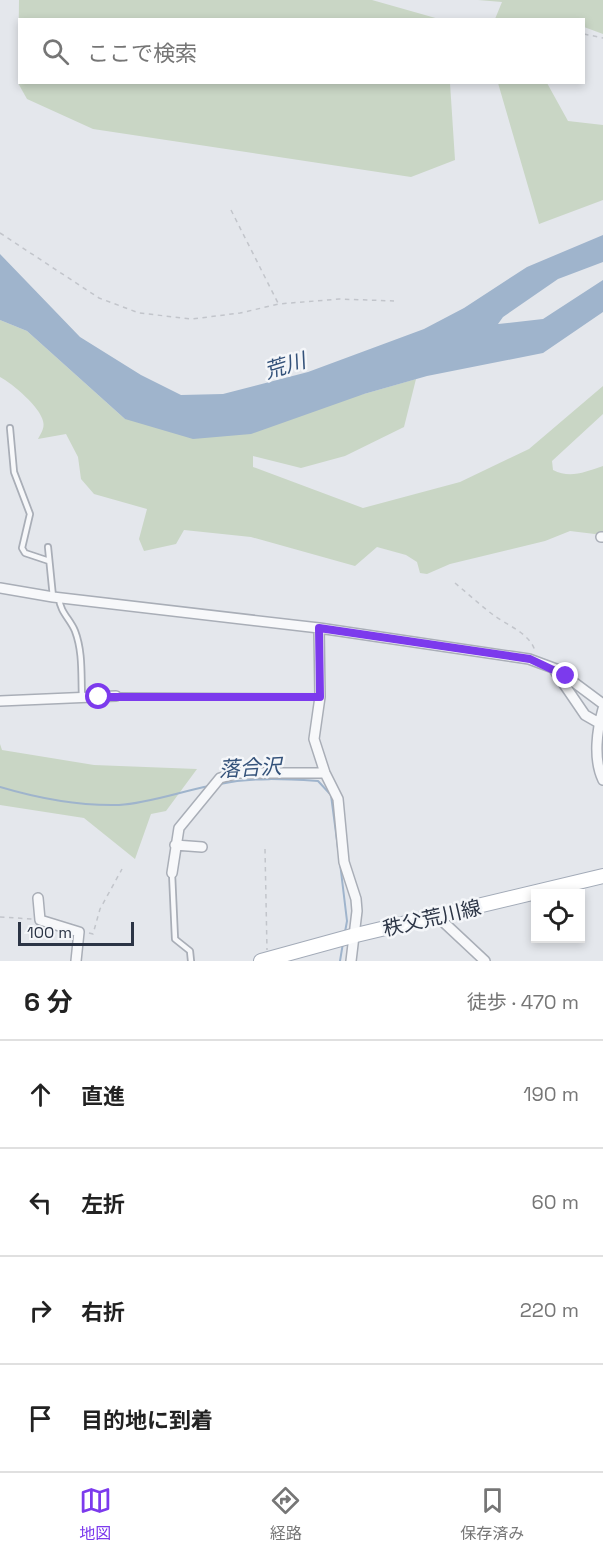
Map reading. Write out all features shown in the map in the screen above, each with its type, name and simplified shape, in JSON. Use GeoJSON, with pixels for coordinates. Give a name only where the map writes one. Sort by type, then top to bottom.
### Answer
{"type":"FeatureCollection","features":[{"type":"Feature","properties":{"kind":"main road","name":"秩父荒川線"},"geometry":{"type":"LineString","coordinates":[[270,960],[352,936],[603,876]]}},
{"type":"Feature","properties":{"kind":"street"},"geometry":{"type":"LineString","coordinates":[[0,588],[56,597],[319,628],[539,662],[553,668],[603,704]]}},
{"type":"Feature","properties":{"kind":"street"},"geometry":{"type":"LineString","coordinates":[[319,628],[320,697],[314,739],[325,773],[338,799],[344,862],[356,899],[357,911],[352,936],[351,961]]}},
{"type":"Feature","properties":{"kind":"street"},"geometry":{"type":"LineString","coordinates":[[553,668],[585,715],[599,723]]}},
{"type":"Feature","properties":{"kind":"street"},"geometry":{"type":"LineString","coordinates":[[0,701],[116,696]]}},
{"type":"Feature","properties":{"kind":"street"},"geometry":{"type":"LineString","coordinates":[[603,709],[597,730],[600,773],[603,780]]}},
{"type":"Feature","properties":{"kind":"street"},"geometry":{"type":"LineString","coordinates":[[172,873],[179,828],[220,778],[239,773],[325,773]]}},
{"type":"Feature","properties":{"kind":"street"},"geometry":{"type":"LineString","coordinates":[[175,845],[202,847]]}},
{"type":"Feature","properties":{"kind":"street"},"geometry":{"type":"LineString","coordinates":[[38,898],[40,920],[79,932],[76,961]]}},
{"type":"Feature","properties":{"kind":"street"},"geometry":{"type":"LineString","coordinates":[[438,917],[485,961]]}},
{"type":"Feature","properties":{"kind":"lane"},"geometry":{"type":"LineString","coordinates":[[10,428],[14,472],[30,514],[22,548],[25,553],[49,561]]}},
{"type":"Feature","properties":{"kind":"lane"},"geometry":{"type":"LineString","coordinates":[[48,547],[59,607],[74,629],[81,651],[82,697]]}},
{"type":"Feature","properties":{"kind":"lane"},"geometry":{"type":"LineString","coordinates":[[116,696],[320,697]]}},
{"type":"Feature","properties":{"kind":"lane"},"geometry":{"type":"LineString","coordinates":[[172,873],[175,939],[190,951],[191,961]]}},
{"type":"Feature","properties":{"kind":"path"},"geometry":{"type":"LineString","coordinates":[[585,34],[603,38]]}},
{"type":"Feature","properties":{"kind":"path"},"geometry":{"type":"LineString","coordinates":[[231,210],[279,304]]}},
{"type":"Feature","properties":{"kind":"path"},"geometry":{"type":"LineString","coordinates":[[0,232],[99,298],[139,313],[192,319],[240,313],[279,304],[339,299],[394,301]]}},
{"type":"Feature","properties":{"kind":"path"},"geometry":{"type":"LineString","coordinates":[[455,583],[533,644],[539,662]]}},
{"type":"Feature","properties":{"kind":"path"},"geometry":{"type":"LineString","coordinates":[[265,849],[270,960]]}},
{"type":"Feature","properties":{"kind":"path"},"geometry":{"type":"LineString","coordinates":[[79,932],[93,934],[100,909],[122,869]]}},
{"type":"Feature","properties":{"kind":"path"},"geometry":{"type":"LineString","coordinates":[[0,916],[40,920]]}},
{"type":"Feature","properties":{"kind":"green space"},"geometry":{"type":"Polygon","coordinates":[[[19,0],[372,0],[435,18],[19,18],[19,0]]]}},
{"type":"Feature","properties":{"kind":"green space"},"geometry":{"type":"Polygon","coordinates":[[[478,0],[603,0],[603,34],[585,27],[585,18],[495,18],[502,2],[478,0]]]}},
{"type":"Feature","properties":{"kind":"green space"},"geometry":{"type":"Polygon","coordinates":[[[19,84],[450,84],[455,160],[411,177],[93,129],[27,99],[19,84]]]}},
{"type":"Feature","properties":{"kind":"green space"},"geometry":{"type":"Polygon","coordinates":[[[498,84],[548,84],[568,121],[603,125],[603,200],[539,224],[498,84]]]}},
{"type":"Feature","properties":{"kind":"green space"},"geometry":{"type":"Polygon","coordinates":[[[0,320],[27,331],[125,419],[364,394],[416,379],[404,427],[345,456],[301,468],[253,456],[253,467],[363,508],[460,482],[529,449],[603,386],[603,414],[552,461],[553,470],[565,474],[578,474],[603,466],[603,535],[570,531],[545,541],[450,564],[427,574],[420,573],[417,562],[406,555],[377,547],[355,566],[251,537],[184,530],[176,544],[144,551],[139,539],[147,509],[94,494],[81,479],[78,457],[66,434],[38,439],[43,426],[41,415],[25,396],[0,377],[0,320]]]}},
{"type":"Feature","properties":{"kind":"green space"},"geometry":{"type":"Polygon","coordinates":[[[0,744],[2,750],[94,765],[197,769],[166,811],[151,814],[135,859],[84,818],[0,805],[0,744]]]}},
{"type":"Feature","properties":{"kind":"water"},"geometry":{"type":"Polygon","coordinates":[[[603,235],[603,262],[558,279],[503,317],[498,324],[543,319],[603,280],[603,312],[543,353],[427,376],[364,394],[251,434],[193,439],[125,419],[27,331],[0,320],[0,254],[80,337],[141,375],[181,395],[223,394],[308,372],[424,329],[464,308],[527,267],[603,235]]]}},
{"type":"Feature","properties":{"kind":"waterway","name":"落合沢"},"geometry":{"type":"LineString","coordinates":[[220,784],[257,779],[318,781],[331,795],[338,848]]}},
{"type":"Feature","properties":{"kind":"waterway","name":"落合沢"},"geometry":{"type":"LineString","coordinates":[[0,787],[59,800],[119,805],[153,800],[209,786]]}},
{"type":"Feature","properties":{"kind":"waterway","name":"落合沢"},"geometry":{"type":"LineString","coordinates":[[340,863],[347,921],[345,932]]}},
{"type":"Feature","properties":{"kind":"waterway","name":"落合沢"},"geometry":{"type":"LineString","coordinates":[[340,961],[343,943]]}},
{"type":"Feature","properties":{"kind":"route"},"geometry":{"type":"LineString","coordinates":[[99,697],[224,695],[320,697],[319,628],[530,659],[556,669],[566,676]]}},
{"type":"Feature","properties":{"kind":"water label","name":"荒川"},"geometry":{"type":"Point","coordinates":[285,366]}}]}
